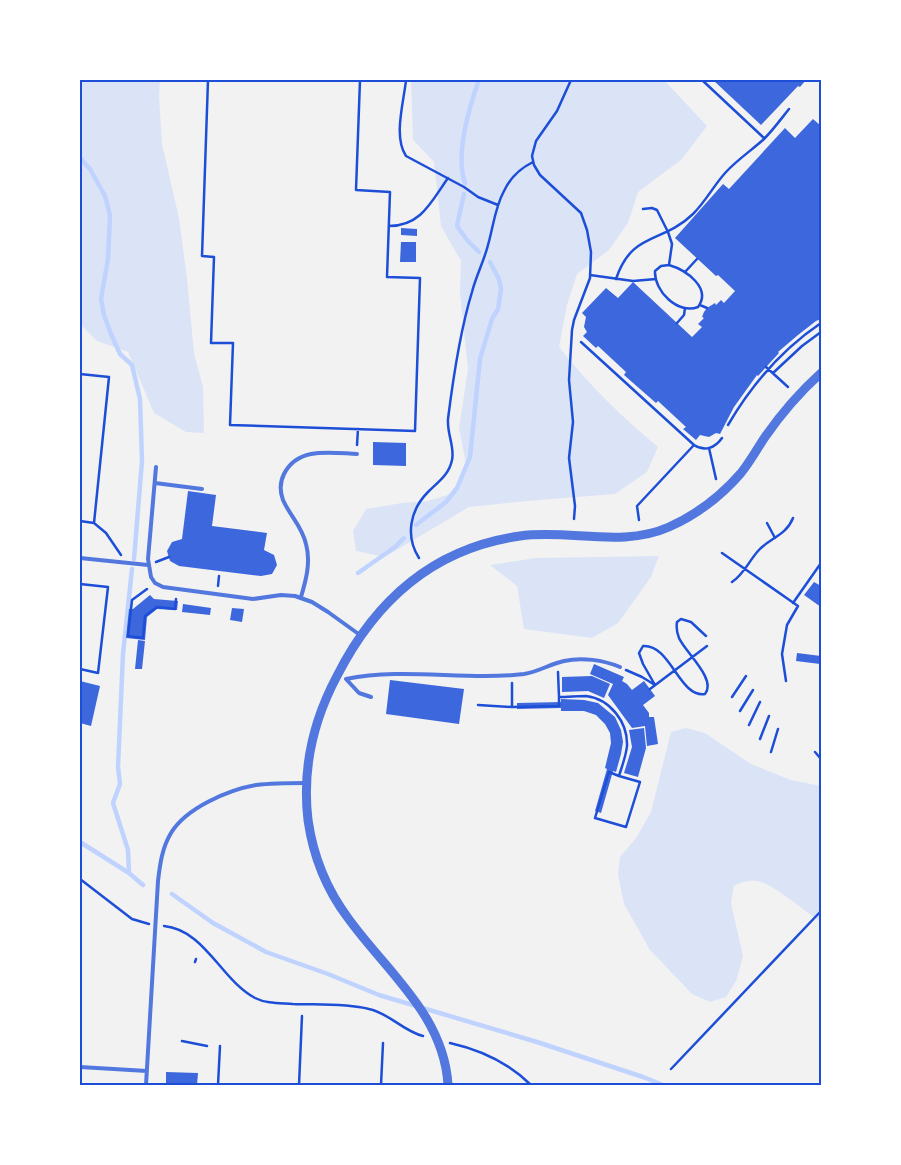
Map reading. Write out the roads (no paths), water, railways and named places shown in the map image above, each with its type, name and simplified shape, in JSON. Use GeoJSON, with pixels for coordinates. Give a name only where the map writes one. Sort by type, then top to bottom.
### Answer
{"type":"FeatureCollection","features":[{"type":"Feature","properties":{"kind":"street"},"geometry":{"type":"LineString","coordinates":[[448,1085],[443,1056],[436,1035],[422,1009],[348,918],[325,879],[314,848],[310,828],[306,784],[310,750],[316,723],[342,677],[360,635],[376,614],[409,583],[441,562],[474,548],[509,538],[535,534],[636,536],[659,531],[685,519],[722,492],[735,479],[748,464],[779,418],[821,373]]}},
{"type":"Feature","properties":{"kind":"lane"},"geometry":{"type":"LineString","coordinates":[[301,597],[307,574],[306,545],[299,525],[284,501],[281,488],[283,476],[296,459],[307,454],[357,454]]}},
{"type":"Feature","properties":{"kind":"lane"},"geometry":{"type":"LineString","coordinates":[[156,467],[148,565],[153,580],[158,585],[169,589],[253,599],[281,595],[301,597],[328,612],[360,635]]}},
{"type":"Feature","properties":{"kind":"lane"},"geometry":{"type":"LineString","coordinates":[[155,483],[202,489]]}},
{"type":"Feature","properties":{"kind":"lane"},"geometry":{"type":"LineString","coordinates":[[80,558],[148,565]]}},
{"type":"Feature","properties":{"kind":"lane"},"geometry":{"type":"LineString","coordinates":[[342,677],[374,674],[511,674],[536,671],[572,660],[598,660],[620,667]]}},
{"type":"Feature","properties":{"kind":"lane"},"geometry":{"type":"LineString","coordinates":[[342,677],[358,693],[371,697]]}},
{"type":"Feature","properties":{"kind":"lane"},"geometry":{"type":"LineString","coordinates":[[146,1085],[158,881],[163,852],[170,835],[179,823],[196,810],[237,791],[265,784],[306,784]]}},
{"type":"Feature","properties":{"kind":"lane"},"geometry":{"type":"LineString","coordinates":[[80,1067],[147,1071]]}},
{"type":"Feature","properties":{"kind":"waterway"},"geometry":{"type":"LineString","coordinates":[[465,183],[462,172],[462,145],[471,104],[479,80]]}},
{"type":"Feature","properties":{"kind":"waterway"},"geometry":{"type":"LineString","coordinates":[[80,158],[90,169],[105,196],[110,215],[108,259],[101,299],[104,315],[120,354],[132,365],[140,399],[142,461],[134,559]]}},
{"type":"Feature","properties":{"kind":"waterway"},"geometry":{"type":"LineString","coordinates":[[464,194],[457,226],[479,252]]}},
{"type":"Feature","properties":{"kind":"waterway"},"geometry":{"type":"LineString","coordinates":[[416,525],[446,502],[457,488],[470,457],[480,359],[492,319],[498,309],[501,289],[499,279],[490,262]]}},
{"type":"Feature","properties":{"kind":"waterway"},"geometry":{"type":"LineString","coordinates":[[358,573],[395,547],[404,538]]}},
{"type":"Feature","properties":{"kind":"waterway"},"geometry":{"type":"LineString","coordinates":[[129,873],[128,850],[113,803],[120,784],[118,767],[123,654],[132,569]]}},
{"type":"Feature","properties":{"kind":"waterway"},"geometry":{"type":"LineString","coordinates":[[80,842],[129,873],[143,885]]}},
{"type":"Feature","properties":{"kind":"waterway"},"geometry":{"type":"LineString","coordinates":[[172,894],[213,923],[266,952],[379,995],[537,1042],[663,1085]]}}]}
